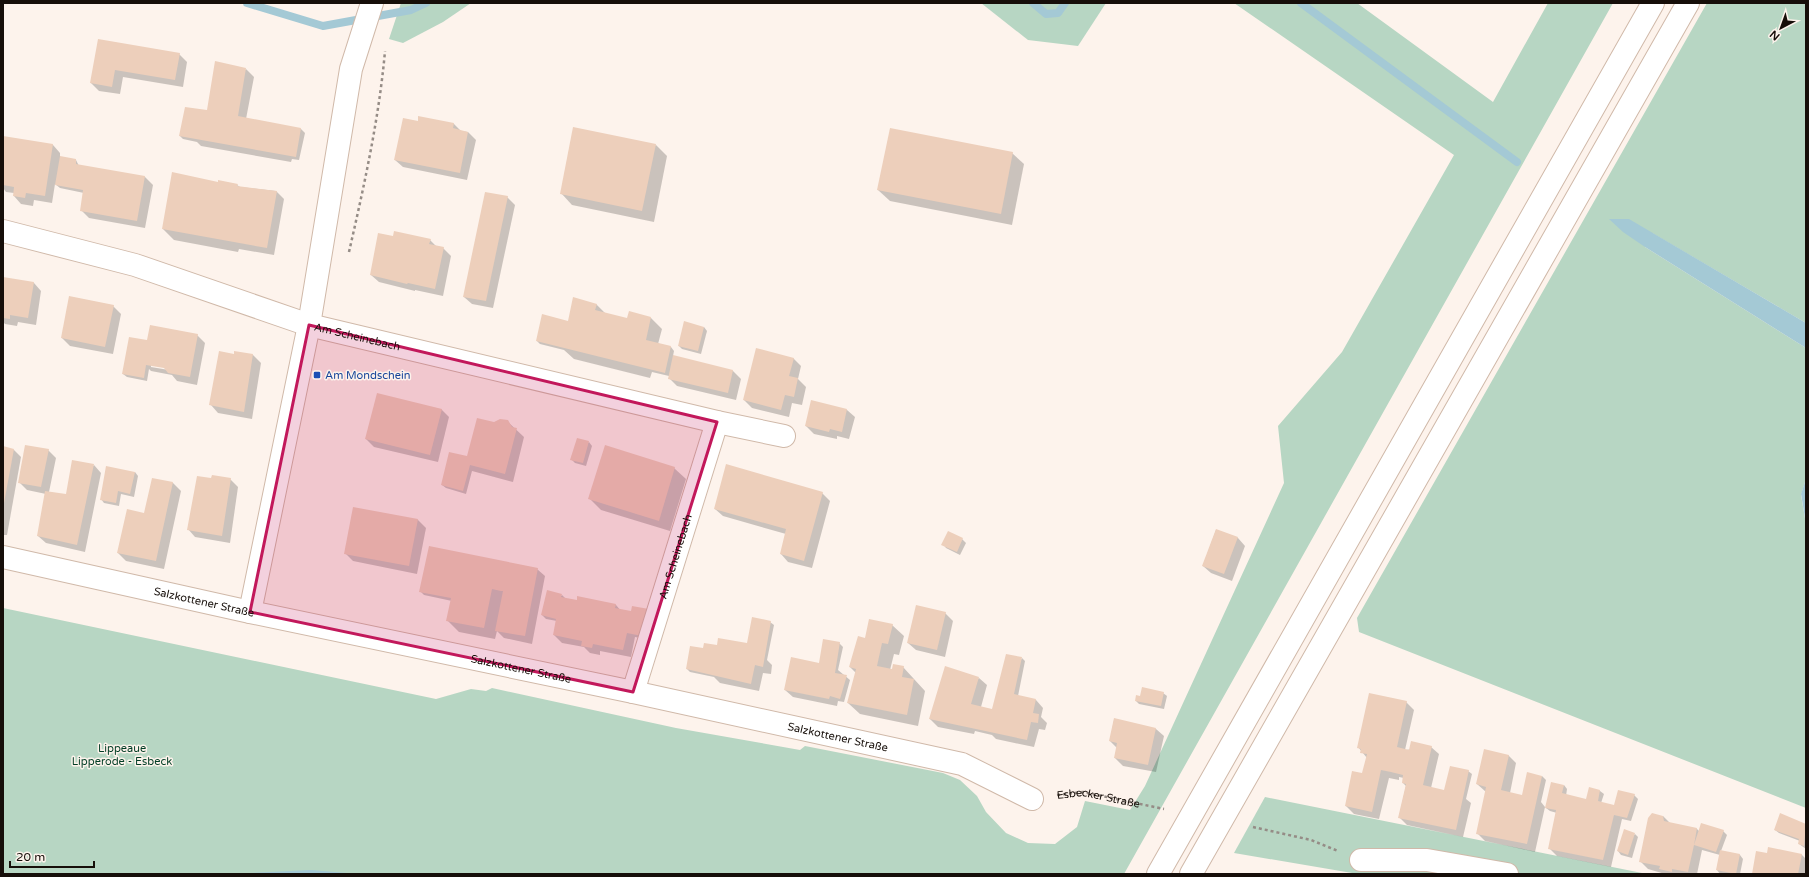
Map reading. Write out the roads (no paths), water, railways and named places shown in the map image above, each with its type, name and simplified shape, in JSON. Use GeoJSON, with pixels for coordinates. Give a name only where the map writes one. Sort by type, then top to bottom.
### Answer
{"type":"FeatureCollection","features":[{"type":"Feature","properties":{"kind":"main road"},"geometry":{"type":"LineString","coordinates":[[250,612],[309,325],[351,69],[372,3]]}},
{"type":"Feature","properties":{"kind":"main road"},"geometry":{"type":"LineString","coordinates":[[1158,874],[1653,3]]}},
{"type":"Feature","properties":{"kind":"main road"},"geometry":{"type":"LineString","coordinates":[[1191,874],[1688,3]]}},
{"type":"Feature","properties":{"kind":"main road","name":"Am Scheinebach"},"geometry":{"type":"LineString","coordinates":[[3,231],[135,265],[309,325],[716,422],[784,436]]}},
{"type":"Feature","properties":{"kind":"main road","name":"Am Scheinebach"},"geometry":{"type":"LineString","coordinates":[[633,692],[716,422]]}},
{"type":"Feature","properties":{"kind":"main road","name":"Salzkottener Straße"},"geometry":{"type":"LineString","coordinates":[[3,557],[250,612],[633,692],[962,764],[1032,799]]}},
{"type":"Feature","properties":{"kind":"main road"},"geometry":{"type":"LineString","coordinates":[[1361,860],[1427,860],[1507,874]]}},
{"type":"Feature","properties":{"kind":"water"},"geometry":{"type":"Polygon","coordinates":[[[1609,219],[1629,219],[1806,323],[1806,348],[1645,247],[1623,232],[1609,219]]]}},
{"type":"Feature","properties":{"kind":"water"},"geometry":{"type":"Polygon","coordinates":[[[1806,479],[1806,524],[1801,494],[1806,479]]]}},
{"type":"Feature","properties":{"kind":"water"},"geometry":{"type":"Polygon","coordinates":[[[311,870],[359,874],[228,874],[311,870]]]}},
{"type":"Feature","properties":{"kind":"waterway"},"geometry":{"type":"LineString","coordinates":[[247,3],[323,26],[411,10],[426,3]]}},
{"type":"Feature","properties":{"kind":"waterway"},"geometry":{"type":"LineString","coordinates":[[1033,3],[1046,14],[1058,13],[1065,3]]}},
{"type":"Feature","properties":{"kind":"waterway"},"geometry":{"type":"LineString","coordinates":[[1301,3],[1517,162]]}},
{"type":"Feature","properties":{"kind":"place","name":"Am Mondschein"},"geometry":{"type":"Point","coordinates":[317,375]}},
{"type":"Feature","properties":{"kind":"park label","name":"Lippeaue Lipperode - Esbeck"},"geometry":{"type":"Point","coordinates":[122,754]}}]}
